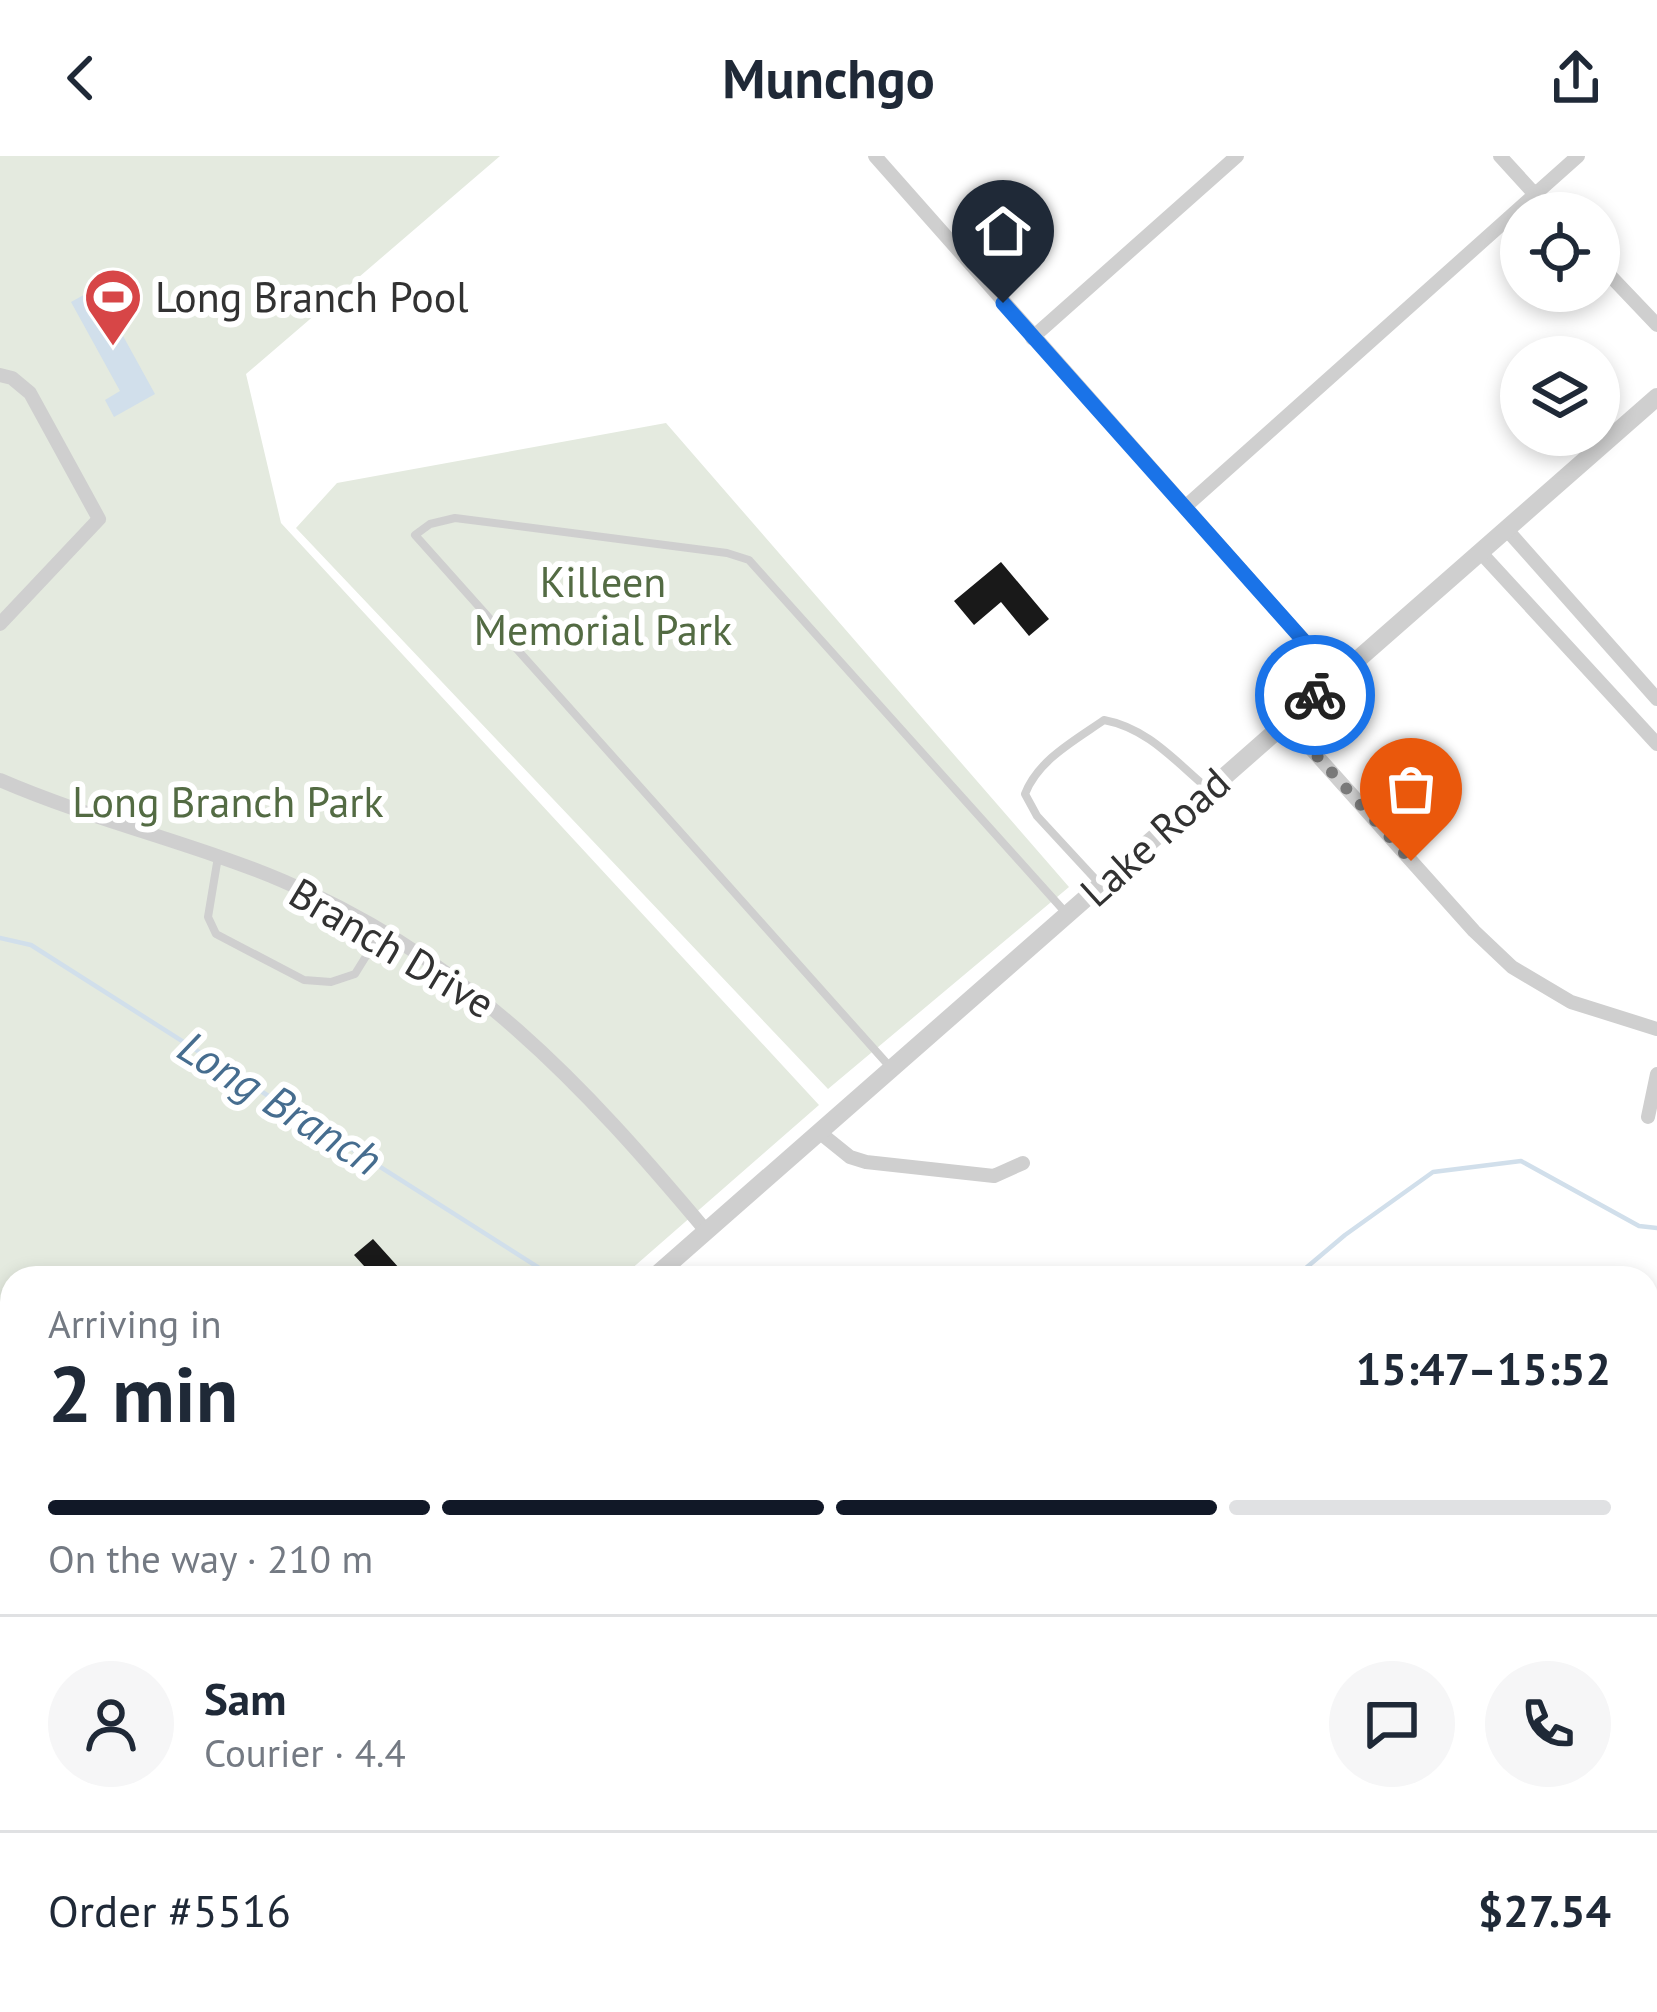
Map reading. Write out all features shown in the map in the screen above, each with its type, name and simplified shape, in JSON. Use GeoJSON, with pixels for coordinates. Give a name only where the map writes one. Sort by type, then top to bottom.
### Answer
{"type":"FeatureCollection","features":[{"type":"Feature","properties":{"kind":"street"},"geometry":{"type":"LineString","coordinates":[[1033,338],[1238,156]]}},
{"type":"Feature","properties":{"kind":"street"},"geometry":{"type":"LineString","coordinates":[[1500,156],[1532,192]]}},
{"type":"Feature","properties":{"kind":"street"},"geometry":{"type":"LineString","coordinates":[[1538,192],[1578,156]]}},
{"type":"Feature","properties":{"kind":"street"},"geometry":{"type":"LineString","coordinates":[[884,159],[1033,338],[1335,676]]}},
{"type":"Feature","properties":{"kind":"street"},"geometry":{"type":"LineString","coordinates":[[1185,507],[1500,226]]}},
{"type":"Feature","properties":{"kind":"street"},"geometry":{"type":"LineString","coordinates":[[1620,286],[1657,326]]}},
{"type":"Feature","properties":{"kind":"street"},"geometry":{"type":"LineString","coordinates":[[0,375],[30,393],[99,519],[0,624]]}},
{"type":"Feature","properties":{"kind":"street","name":"Lake Road"},"geometry":{"type":"LineString","coordinates":[[667,1266],[1657,397]]}},
{"type":"Feature","properties":{"kind":"street"},"geometry":{"type":"LineString","coordinates":[[1508,531],[1657,704],[1640,725]]}},
{"type":"Feature","properties":{"kind":"street"},"geometry":{"type":"LineString","coordinates":[[1482,554],[1657,744]]}},
{"type":"Feature","properties":{"kind":"street"},"geometry":{"type":"LineString","coordinates":[[1286,721],[1511,967],[1571,1002],[1657,1029]]}},
{"type":"Feature","properties":{"kind":"street","name":"Branch Drive"},"geometry":{"type":"LineString","coordinates":[[0,780],[287,883],[381,932],[463,984],[540,1046],[605,1112],[707,1232]]}},
{"type":"Feature","properties":{"kind":"street"},"geometry":{"type":"LineString","coordinates":[[1648,1117],[1657,1074]]}},
{"type":"Feature","properties":{"kind":"street"},"geometry":{"type":"LineString","coordinates":[[819,1132],[850,1157],[866,1162],[994,1176],[1023,1163]]}},
{"type":"Feature","properties":{"kind":"lane"},"geometry":{"type":"LineString","coordinates":[[891,1068],[415,536],[430,524],[455,518],[727,553],[748,560],[1067,914]]}},
{"type":"Feature","properties":{"kind":"lane"},"geometry":{"type":"LineString","coordinates":[[1100,884],[1037,816],[1025,794],[1032,777],[1056,754],[1104,720],[1118,723],[1138,729],[1208,789]]}},
{"type":"Feature","properties":{"kind":"lane"},"geometry":{"type":"LineString","coordinates":[[218,856],[208,917],[216,934],[304,980],[331,982],[355,974],[381,932]]}},
{"type":"Feature","properties":{"kind":"green space","name":"Long Branch Park"},"geometry":{"type":"Polygon","coordinates":[[[0,156],[500,156],[246,374],[281,523],[819,1105],[635,1266],[0,1266],[0,156]]]}},
{"type":"Feature","properties":{"kind":"green space","name":"Killeen Memorial Park"},"geometry":{"type":"Polygon","coordinates":[[[666,423],[1069,887],[828,1089],[296,528],[337,483],[666,423]]]}},
{"type":"Feature","properties":{"kind":"shaded area","name":"Long Branch Pool"},"geometry":{"type":"Polygon","coordinates":[[[127,271],[136,288],[106,305],[155,394],[114,417],[105,400],[120,391],[71,302],[127,271]]]}},
{"type":"Feature","properties":{"kind":"building"},"geometry":{"type":"Polygon","coordinates":[[[1001,562],[1049,619],[1029,636],[1001,602],[974,625],[954,601],[1001,562]]]}},
{"type":"Feature","properties":{"kind":"building"},"geometry":{"type":"Polygon","coordinates":[[[373,1239],[397,1266],[364,1266],[354,1255],[373,1239]]]}},
{"type":"Feature","properties":{"kind":"waterway","name":"Long Branch"},"geometry":{"type":"LineString","coordinates":[[0,938],[31,945],[536,1266]]}},
{"type":"Feature","properties":{"kind":"waterway","name":"Long Branch"},"geometry":{"type":"LineString","coordinates":[[1308,1266],[1433,1172],[1521,1161],[1639,1226],[1657,1228]]}},
{"type":"Feature","properties":{"kind":"way so far"},"geometry":{"type":"LineString","coordinates":[[1315,695],[1286,721],[1411,861]]}},
{"type":"Feature","properties":{"kind":"place","name":"Long Branch Pool"},"geometry":{"type":"Point","coordinates":[113,348]}},
{"type":"Feature","properties":{"kind":"route"},"geometry":{"type":"LineString","coordinates":[[1003,303],[1335,676],[1315,695]]}}]}
